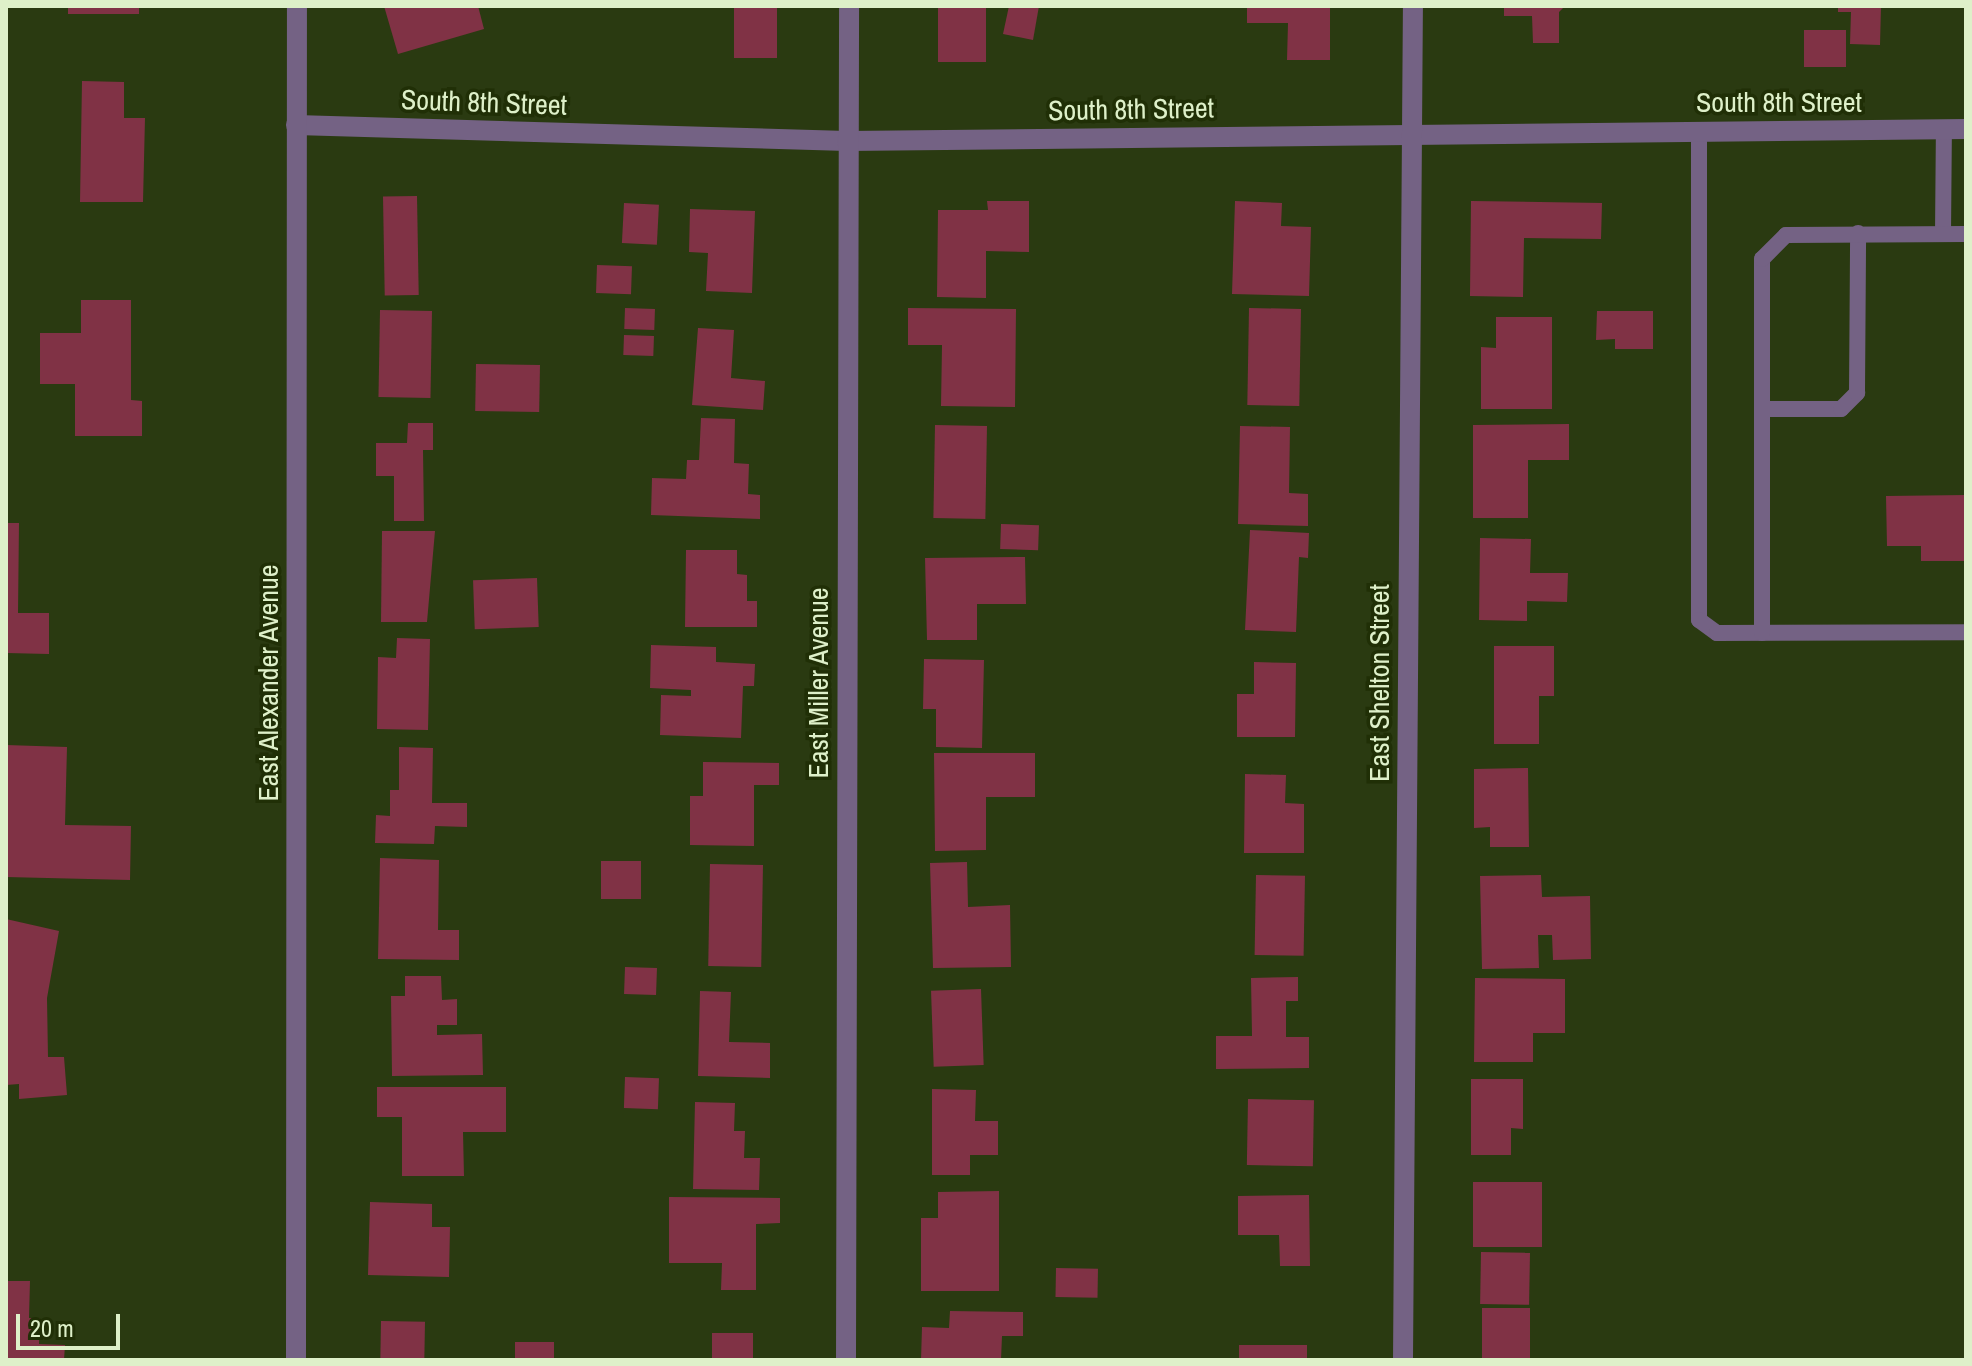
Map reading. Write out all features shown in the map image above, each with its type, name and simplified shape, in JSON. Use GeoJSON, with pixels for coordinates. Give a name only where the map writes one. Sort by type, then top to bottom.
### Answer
{"type":"FeatureCollection","features":[{"type":"Feature","properties":{"kind":"street","name":"East Alexander Avenue"},"geometry":{"type":"LineString","coordinates":[[296,1360],[297,6]]}},
{"type":"Feature","properties":{"kind":"street","name":"East Miller Avenue"},"geometry":{"type":"LineString","coordinates":[[846,1360],[849,6]]}},
{"type":"Feature","properties":{"kind":"street","name":"East Shelton Street"},"geometry":{"type":"LineString","coordinates":[[1403,1360],[1413,6]]}},
{"type":"Feature","properties":{"kind":"street","name":"South 8th Street"},"geometry":{"type":"LineString","coordinates":[[296,125],[847,141],[1966,129]]}},
{"type":"Feature","properties":{"kind":"lane"},"geometry":{"type":"LineString","coordinates":[[1943,234],[1944,129]]}},
{"type":"Feature","properties":{"kind":"lane"},"geometry":{"type":"LineString","coordinates":[[1699,131],[1699,620],[1717,633],[1966,632]]}},
{"type":"Feature","properties":{"kind":"lane"},"geometry":{"type":"LineString","coordinates":[[1762,409],[1841,409],[1857,393],[1858,233]]}},
{"type":"Feature","properties":{"kind":"lane"},"geometry":{"type":"LineString","coordinates":[[1762,633],[1762,259],[1786,235],[1966,234]]}},
{"type":"Feature","properties":{"kind":"building"},"geometry":{"type":"Polygon","coordinates":[[[68,6],[139,6],[139,14],[68,14],[68,6]]]}},
{"type":"Feature","properties":{"kind":"building"},"geometry":{"type":"Polygon","coordinates":[[[384,6],[478,6],[484,29],[398,54],[384,6]]]}},
{"type":"Feature","properties":{"kind":"building"},"geometry":{"type":"Polygon","coordinates":[[[734,6],[777,6],[777,58],[734,58],[734,6]]]}},
{"type":"Feature","properties":{"kind":"building"},"geometry":{"type":"Polygon","coordinates":[[[938,6],[986,6],[986,62],[938,62],[938,6]]]}},
{"type":"Feature","properties":{"kind":"building"},"geometry":{"type":"Polygon","coordinates":[[[1009,6],[1039,6],[1033,40],[1003,34],[1009,6]]]}},
{"type":"Feature","properties":{"kind":"building"},"geometry":{"type":"Polygon","coordinates":[[[1247,6],[1330,6],[1330,60],[1287,60],[1288,23],[1247,23],[1247,6]]]}},
{"type":"Feature","properties":{"kind":"building"},"geometry":{"type":"Polygon","coordinates":[[[1504,6],[1565,6],[1559,12],[1559,43],[1533,43],[1532,16],[1504,16],[1504,6]]]}},
{"type":"Feature","properties":{"kind":"building"},"geometry":{"type":"Polygon","coordinates":[[[1838,6],[1881,6],[1880,45],[1850,44],[1851,12],[1838,12],[1838,6]]]}},
{"type":"Feature","properties":{"kind":"building"},"geometry":{"type":"Polygon","coordinates":[[[1804,30],[1846,30],[1846,67],[1804,67],[1804,30]]]}},
{"type":"Feature","properties":{"kind":"building"},"geometry":{"type":"Polygon","coordinates":[[[82,81],[124,82],[124,118],[145,118],[143,202],[80,202],[82,81]]]}},
{"type":"Feature","properties":{"kind":"building"},"geometry":{"type":"Polygon","coordinates":[[[417,196],[419,295],[385,296],[383,197],[417,196]]]}},
{"type":"Feature","properties":{"kind":"building"},"geometry":{"type":"Polygon","coordinates":[[[987,201],[1029,201],[1029,252],[986,251],[986,298],[937,297],[938,210],[988,210],[987,201]]]}},
{"type":"Feature","properties":{"kind":"building"},"geometry":{"type":"Polygon","coordinates":[[[1235,201],[1282,203],[1281,226],[1311,227],[1309,296],[1232,294],[1235,201]]]}},
{"type":"Feature","properties":{"kind":"building"},"geometry":{"type":"Polygon","coordinates":[[[1471,201],[1602,203],[1601,239],[1524,238],[1523,297],[1470,296],[1471,201]]]}},
{"type":"Feature","properties":{"kind":"building"},"geometry":{"type":"Polygon","coordinates":[[[624,203],[659,205],[657,245],[622,243],[624,203]]]}},
{"type":"Feature","properties":{"kind":"building"},"geometry":{"type":"Polygon","coordinates":[[[690,209],[755,211],[752,293],[706,291],[708,253],[689,252],[690,209]]]}},
{"type":"Feature","properties":{"kind":"building"},"geometry":{"type":"Polygon","coordinates":[[[597,265],[632,266],[631,294],[596,293],[597,265]]]}},
{"type":"Feature","properties":{"kind":"building"},"geometry":{"type":"Polygon","coordinates":[[[81,300],[131,300],[131,400],[142,401],[142,436],[75,436],[75,384],[40,384],[40,333],[81,333],[81,300]]]}},
{"type":"Feature","properties":{"kind":"building"},"geometry":{"type":"Polygon","coordinates":[[[625,308],[655,309],[654,330],[624,329],[625,308]]]}},
{"type":"Feature","properties":{"kind":"building"},"geometry":{"type":"Polygon","coordinates":[[[908,308],[1016,309],[1015,407],[941,406],[942,345],[908,345],[908,308]]]}},
{"type":"Feature","properties":{"kind":"building"},"geometry":{"type":"Polygon","coordinates":[[[1249,308],[1301,309],[1299,406],[1247,405],[1249,308]]]}},
{"type":"Feature","properties":{"kind":"building"},"geometry":{"type":"Polygon","coordinates":[[[380,310],[432,311],[430,398],[378,397],[380,310]]]}},
{"type":"Feature","properties":{"kind":"building"},"geometry":{"type":"Polygon","coordinates":[[[1597,311],[1653,311],[1653,349],[1615,349],[1615,339],[1596,340],[1597,311]]]}},
{"type":"Feature","properties":{"kind":"building"},"geometry":{"type":"Polygon","coordinates":[[[1496,317],[1552,317],[1552,409],[1481,409],[1481,347],[1496,348],[1496,317]]]}},
{"type":"Feature","properties":{"kind":"building"},"geometry":{"type":"Polygon","coordinates":[[[698,328],[734,330],[731,378],[765,381],[763,410],[692,405],[698,328]]]}},
{"type":"Feature","properties":{"kind":"building"},"geometry":{"type":"Polygon","coordinates":[[[624,335],[654,336],[653,356],[623,355],[624,335]]]}},
{"type":"Feature","properties":{"kind":"building"},"geometry":{"type":"Polygon","coordinates":[[[476,364],[540,365],[539,412],[475,411],[476,364]]]}},
{"type":"Feature","properties":{"kind":"building"},"geometry":{"type":"Polygon","coordinates":[[[701,418],[735,419],[734,463],[749,464],[748,494],[760,495],[760,519],[651,515],[652,478],[686,479],[687,460],[699,460],[701,418]]]}},
{"type":"Feature","properties":{"kind":"building"},"geometry":{"type":"Polygon","coordinates":[[[408,423],[433,423],[433,450],[423,450],[424,521],[394,521],[394,476],[376,476],[376,443],[407,443],[408,423]]]}},
{"type":"Feature","properties":{"kind":"building"},"geometry":{"type":"Polygon","coordinates":[[[1569,424],[1569,460],[1528,460],[1528,518],[1473,518],[1473,425],[1569,424]]]}},
{"type":"Feature","properties":{"kind":"building"},"geometry":{"type":"Polygon","coordinates":[[[935,425],[987,426],[985,519],[933,518],[935,425]]]}},
{"type":"Feature","properties":{"kind":"building"},"geometry":{"type":"Polygon","coordinates":[[[1240,426],[1290,427],[1289,493],[1308,494],[1308,526],[1238,524],[1240,426]]]}},
{"type":"Feature","properties":{"kind":"building"},"geometry":{"type":"Polygon","coordinates":[[[1966,495],[1966,561],[1921,561],[1921,546],[1887,546],[1886,496],[1966,495]]]}},
{"type":"Feature","properties":{"kind":"building"},"geometry":{"type":"Polygon","coordinates":[[[6,523],[19,523],[18,613],[49,613],[49,654],[6,653],[6,523]]]}},
{"type":"Feature","properties":{"kind":"building"},"geometry":{"type":"Polygon","coordinates":[[[1001,524],[1039,525],[1038,550],[1000,549],[1001,524]]]}},
{"type":"Feature","properties":{"kind":"building"},"geometry":{"type":"Polygon","coordinates":[[[1250,530],[1309,533],[1308,558],[1299,557],[1296,632],[1245,630],[1250,530]]]}},
{"type":"Feature","properties":{"kind":"building"},"geometry":{"type":"Polygon","coordinates":[[[382,531],[435,531],[427,622],[381,622],[382,531]]]}},
{"type":"Feature","properties":{"kind":"building"},"geometry":{"type":"Polygon","coordinates":[[[1480,538],[1531,539],[1530,573],[1568,573],[1567,602],[1527,601],[1527,621],[1479,620],[1480,538]]]}},
{"type":"Feature","properties":{"kind":"building"},"geometry":{"type":"Polygon","coordinates":[[[686,550],[737,550],[737,574],[747,575],[747,601],[757,601],[757,627],[685,627],[686,550]]]}},
{"type":"Feature","properties":{"kind":"building"},"geometry":{"type":"Polygon","coordinates":[[[1025,557],[1026,604],[977,604],[977,640],[927,640],[925,558],[1025,557]]]}},
{"type":"Feature","properties":{"kind":"building"},"geometry":{"type":"Polygon","coordinates":[[[537,578],[539,627],[475,629],[473,580],[537,578]]]}},
{"type":"Feature","properties":{"kind":"building"},"geometry":{"type":"Polygon","coordinates":[[[397,638],[430,639],[428,730],[377,729],[378,657],[396,658],[397,638]]]}},
{"type":"Feature","properties":{"kind":"building"},"geometry":{"type":"Polygon","coordinates":[[[651,645],[716,647],[716,662],[755,664],[754,686],[743,686],[741,738],[660,735],[661,695],[691,696],[691,690],[650,688],[651,645]]]}},
{"type":"Feature","properties":{"kind":"building"},"geometry":{"type":"Polygon","coordinates":[[[1494,646],[1554,646],[1554,696],[1539,696],[1539,744],[1494,744],[1494,646]]]}},
{"type":"Feature","properties":{"kind":"building"},"geometry":{"type":"Polygon","coordinates":[[[924,659],[984,660],[982,748],[936,747],[936,709],[923,709],[924,659]]]}},
{"type":"Feature","properties":{"kind":"building"},"geometry":{"type":"Polygon","coordinates":[[[1254,662],[1296,663],[1295,737],[1237,737],[1237,694],[1254,694],[1254,662]]]}},
{"type":"Feature","properties":{"kind":"building"},"geometry":{"type":"Polygon","coordinates":[[[6,745],[67,747],[65,825],[131,826],[130,880],[6,877],[6,745]]]}},
{"type":"Feature","properties":{"kind":"building"},"geometry":{"type":"Polygon","coordinates":[[[399,747],[433,748],[432,803],[467,803],[467,827],[435,826],[434,844],[375,843],[376,815],[390,816],[390,790],[399,790],[399,747]]]}},
{"type":"Feature","properties":{"kind":"building"},"geometry":{"type":"Polygon","coordinates":[[[934,753],[1035,753],[1035,797],[986,797],[986,850],[935,851],[934,753]]]}},
{"type":"Feature","properties":{"kind":"building"},"geometry":{"type":"Polygon","coordinates":[[[703,762],[779,763],[779,785],[754,785],[754,846],[690,845],[690,796],[703,796],[703,762]]]}},
{"type":"Feature","properties":{"kind":"building"},"geometry":{"type":"Polygon","coordinates":[[[1528,768],[1529,847],[1490,847],[1490,827],[1474,828],[1474,769],[1528,768]]]}},
{"type":"Feature","properties":{"kind":"building"},"geometry":{"type":"Polygon","coordinates":[[[1245,774],[1286,775],[1285,803],[1304,804],[1304,853],[1244,853],[1245,774]]]}},
{"type":"Feature","properties":{"kind":"building"},"geometry":{"type":"Polygon","coordinates":[[[380,858],[439,860],[438,930],[459,930],[459,960],[378,959],[380,858]]]}},
{"type":"Feature","properties":{"kind":"building"},"geometry":{"type":"Polygon","coordinates":[[[601,861],[641,861],[641,899],[601,899],[601,861]]]}},
{"type":"Feature","properties":{"kind":"building"},"geometry":{"type":"Polygon","coordinates":[[[967,862],[968,907],[1010,905],[1011,967],[933,968],[930,863],[967,862]]]}},
{"type":"Feature","properties":{"kind":"building"},"geometry":{"type":"Polygon","coordinates":[[[710,864],[763,865],[761,967],[708,966],[710,864]]]}},
{"type":"Feature","properties":{"kind":"building"},"geometry":{"type":"Polygon","coordinates":[[[1256,875],[1305,876],[1304,956],[1255,955],[1256,875]]]}},
{"type":"Feature","properties":{"kind":"building"},"geometry":{"type":"Polygon","coordinates":[[[1541,875],[1542,897],[1590,896],[1591,959],[1553,960],[1552,935],[1538,935],[1539,968],[1482,969],[1480,876],[1541,875]]]}},
{"type":"Feature","properties":{"kind":"building"},"geometry":{"type":"Polygon","coordinates":[[[6,919],[59,931],[47,998],[48,1057],[64,1057],[67,1095],[19,1099],[19,1084],[6,1085],[6,919]]]}},
{"type":"Feature","properties":{"kind":"building"},"geometry":{"type":"Polygon","coordinates":[[[625,967],[657,968],[656,995],[624,994],[625,967]]]}},
{"type":"Feature","properties":{"kind":"building"},"geometry":{"type":"Polygon","coordinates":[[[405,976],[441,976],[442,1000],[457,999],[457,1025],[437,1025],[437,1035],[482,1034],[483,1075],[392,1076],[391,996],[405,996],[405,976]]]}},
{"type":"Feature","properties":{"kind":"building"},"geometry":{"type":"Polygon","coordinates":[[[1298,977],[1298,1001],[1286,1001],[1286,1037],[1309,1037],[1309,1068],[1216,1069],[1216,1036],[1252,1036],[1251,978],[1298,977]]]}},
{"type":"Feature","properties":{"kind":"building"},"geometry":{"type":"Polygon","coordinates":[[[1475,978],[1565,979],[1565,1033],[1533,1033],[1533,1062],[1474,1062],[1475,978]]]}},
{"type":"Feature","properties":{"kind":"building"},"geometry":{"type":"Polygon","coordinates":[[[981,989],[984,1065],[934,1067],[931,991],[981,989]]]}},
{"type":"Feature","properties":{"kind":"building"},"geometry":{"type":"Polygon","coordinates":[[[700,991],[731,992],[729,1042],[770,1043],[770,1078],[698,1076],[700,991]]]}},
{"type":"Feature","properties":{"kind":"building"},"geometry":{"type":"Polygon","coordinates":[[[625,1077],[659,1078],[658,1109],[624,1108],[625,1077]]]}},
{"type":"Feature","properties":{"kind":"building"},"geometry":{"type":"Polygon","coordinates":[[[1471,1079],[1523,1079],[1523,1129],[1511,1128],[1511,1155],[1471,1155],[1471,1079]]]}},
{"type":"Feature","properties":{"kind":"building"},"geometry":{"type":"Polygon","coordinates":[[[377,1087],[506,1087],[506,1132],[463,1132],[464,1176],[402,1176],[402,1117],[377,1117],[377,1087]]]}},
{"type":"Feature","properties":{"kind":"building"},"geometry":{"type":"Polygon","coordinates":[[[932,1089],[976,1090],[975,1121],[998,1121],[998,1155],[970,1155],[970,1175],[932,1175],[932,1089]]]}},
{"type":"Feature","properties":{"kind":"building"},"geometry":{"type":"Polygon","coordinates":[[[1248,1099],[1314,1100],[1313,1166],[1247,1165],[1248,1099]]]}},
{"type":"Feature","properties":{"kind":"building"},"geometry":{"type":"Polygon","coordinates":[[[695,1102],[735,1103],[734,1131],[745,1131],[744,1158],[760,1158],[759,1190],[693,1189],[695,1102]]]}},
{"type":"Feature","properties":{"kind":"building"},"geometry":{"type":"Polygon","coordinates":[[[1473,1182],[1542,1182],[1542,1247],[1473,1247],[1473,1182]]]}},
{"type":"Feature","properties":{"kind":"building"},"geometry":{"type":"Polygon","coordinates":[[[999,1191],[999,1291],[921,1291],[921,1218],[938,1218],[938,1192],[999,1191]]]}},
{"type":"Feature","properties":{"kind":"building"},"geometry":{"type":"Polygon","coordinates":[[[1309,1195],[1310,1266],[1280,1266],[1279,1235],[1238,1235],[1238,1196],[1309,1195]]]}},
{"type":"Feature","properties":{"kind":"building"},"geometry":{"type":"Polygon","coordinates":[[[669,1197],[780,1198],[780,1223],[756,1224],[756,1290],[721,1290],[722,1263],[669,1263],[669,1197]]]}},
{"type":"Feature","properties":{"kind":"building"},"geometry":{"type":"Polygon","coordinates":[[[370,1202],[432,1204],[432,1227],[450,1227],[449,1277],[368,1275],[370,1202]]]}},
{"type":"Feature","properties":{"kind":"building"},"geometry":{"type":"Polygon","coordinates":[[[1481,1252],[1530,1253],[1529,1305],[1480,1304],[1481,1252]]]}},
{"type":"Feature","properties":{"kind":"building"},"geometry":{"type":"Polygon","coordinates":[[[1056,1268],[1098,1269],[1097,1298],[1055,1297],[1056,1268]]]}},
{"type":"Feature","properties":{"kind":"building"},"geometry":{"type":"Polygon","coordinates":[[[6,1281],[30,1281],[29,1318],[40,1318],[39,1344],[65,1345],[64,1360],[6,1360],[6,1281]]]}},
{"type":"Feature","properties":{"kind":"building"},"geometry":{"type":"Polygon","coordinates":[[[1482,1308],[1530,1308],[1530,1360],[1482,1360],[1482,1308]]]}},
{"type":"Feature","properties":{"kind":"building"},"geometry":{"type":"Polygon","coordinates":[[[950,1311],[1023,1312],[1023,1336],[1002,1336],[1001,1360],[921,1360],[922,1327],[949,1328],[950,1311]]]}},
{"type":"Feature","properties":{"kind":"building"},"geometry":{"type":"Polygon","coordinates":[[[381,1321],[425,1322],[424,1360],[380,1360],[381,1321]]]}},
{"type":"Feature","properties":{"kind":"building"},"geometry":{"type":"Polygon","coordinates":[[[712,1333],[753,1333],[753,1360],[712,1360],[712,1333]]]}},
{"type":"Feature","properties":{"kind":"building"},"geometry":{"type":"Polygon","coordinates":[[[515,1342],[554,1342],[554,1360],[515,1360],[515,1342]]]}},
{"type":"Feature","properties":{"kind":"building"},"geometry":{"type":"Polygon","coordinates":[[[1239,1345],[1307,1345],[1307,1360],[1239,1360],[1239,1345]]]}}]}
